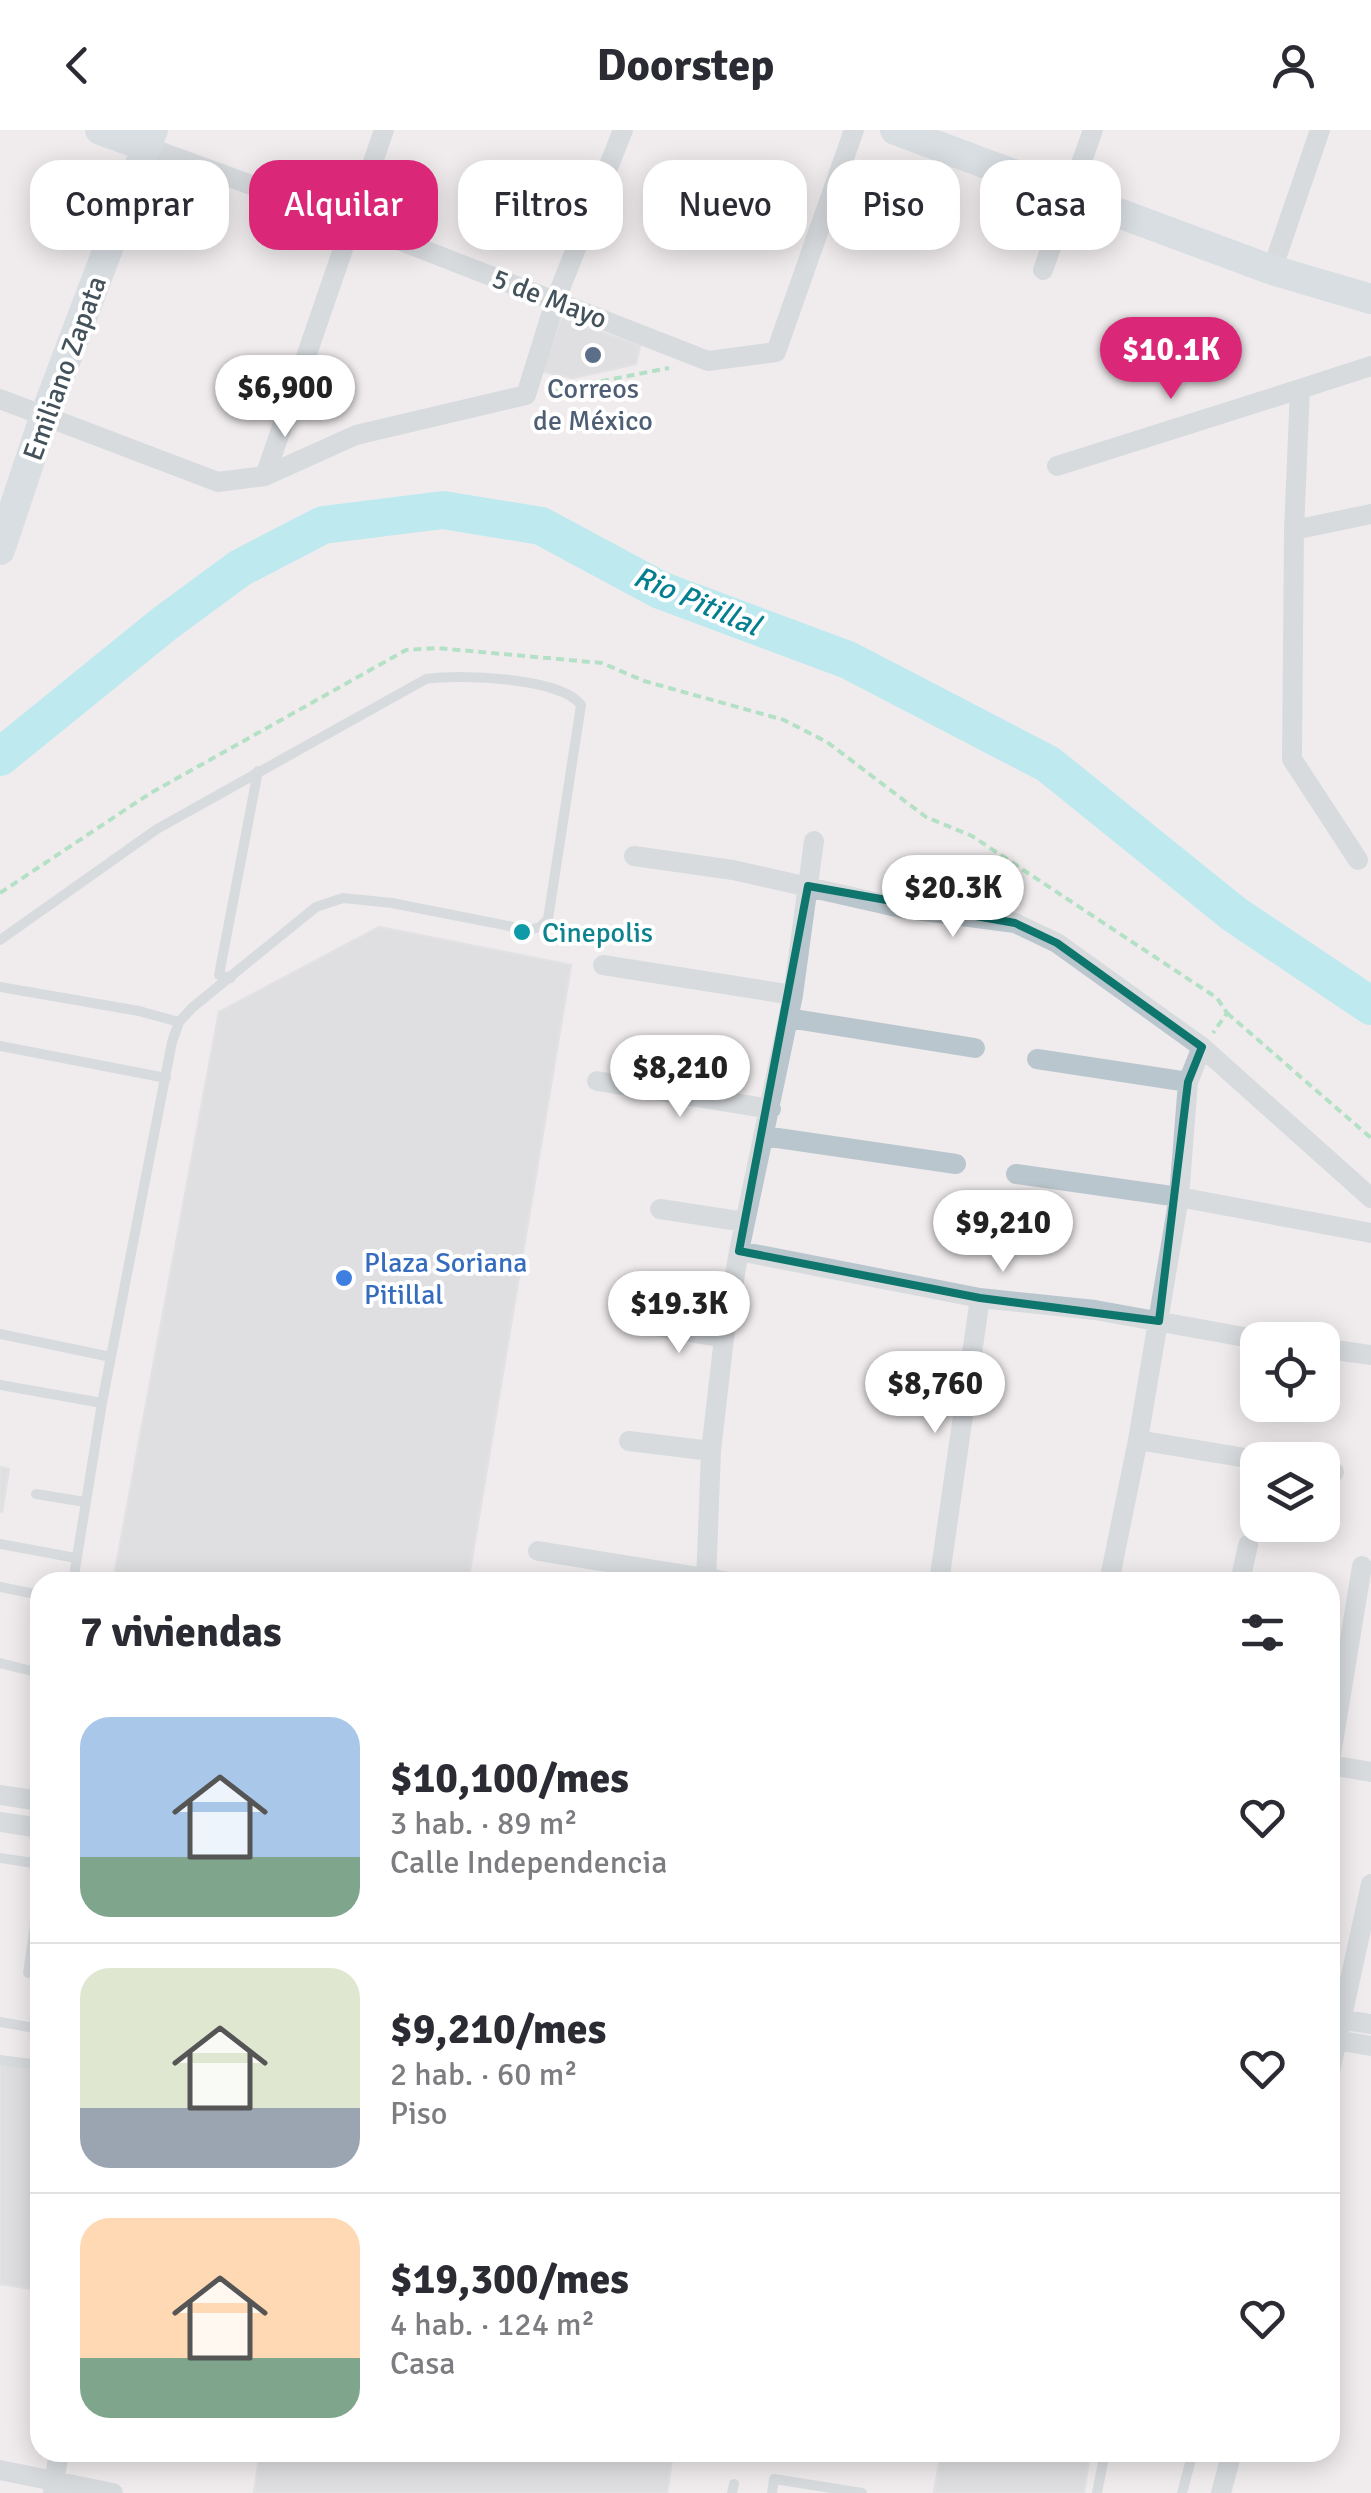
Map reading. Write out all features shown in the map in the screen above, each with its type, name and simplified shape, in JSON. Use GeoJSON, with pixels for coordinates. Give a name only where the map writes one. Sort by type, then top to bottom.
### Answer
{"type":"FeatureCollection","features":[{"type":"Feature","properties":{"kind":"street","name":"5 de Mayo"},"geometry":{"type":"LineString","coordinates":[[100,130],[150,139],[249,180]]}},
{"type":"Feature","properties":{"kind":"street"},"geometry":{"type":"LineString","coordinates":[[373,160],[384,130]]}},
{"type":"Feature","properties":{"kind":"street"},"geometry":{"type":"LineString","coordinates":[[0,399],[218,482],[264,476],[356,434],[526,395],[556,300],[623,130]]}},
{"type":"Feature","properties":{"kind":"street","name":"5 de Mayo"},"geometry":{"type":"LineString","coordinates":[[426,250],[708,361],[776,352],[854,130]]}},
{"type":"Feature","properties":{"kind":"street"},"geometry":{"type":"LineString","coordinates":[[895,130],[980,161]]}},
{"type":"Feature","properties":{"kind":"street"},"geometry":{"type":"LineString","coordinates":[[1082,160],[1093,130]]}},
{"type":"Feature","properties":{"kind":"street"},"geometry":{"type":"LineString","coordinates":[[1272,270],[1320,130]]}},
{"type":"Feature","properties":{"kind":"street","name":"Emiliano Zapata"},"geometry":{"type":"LineString","coordinates":[[0,550],[45,415],[150,139]]}},
{"type":"Feature","properties":{"kind":"street"},"geometry":{"type":"LineString","coordinates":[[1121,212],[1272,270],[1370,298]]}},
{"type":"Feature","properties":{"kind":"street"},"geometry":{"type":"LineString","coordinates":[[264,476],[340,250]]}},
{"type":"Feature","properties":{"kind":"street"},"geometry":{"type":"LineString","coordinates":[[1043,270],[1050,250]]}},
{"type":"Feature","properties":{"kind":"street"},"geometry":{"type":"LineString","coordinates":[[1057,466],[1371,366]]}},
{"type":"Feature","properties":{"kind":"street"},"geometry":{"type":"LineString","coordinates":[[1300,388],[1292,759],[1358,860]]}},
{"type":"Feature","properties":{"kind":"street"},"geometry":{"type":"LineString","coordinates":[[1294,530],[1371,514]]}},
{"type":"Feature","properties":{"kind":"street"},"geometry":{"type":"LineString","coordinates":[[706,1572],[711,1452],[724,1338],[793,995],[814,841]]}},
{"type":"Feature","properties":{"kind":"street"},"geometry":{"type":"LineString","coordinates":[[634,856],[733,870],[901,908],[1015,924],[1057,943],[1202,1046],[1371,1198]]}},
{"type":"Feature","properties":{"kind":"street"},"geometry":{"type":"LineString","coordinates":[[603,964],[793,995]]}},
{"type":"Feature","properties":{"kind":"street"},"geometry":{"type":"LineString","coordinates":[[788,1018],[975,1048]]}},
{"type":"Feature","properties":{"kind":"street"},"geometry":{"type":"LineString","coordinates":[[1111,1572],[1138,1440],[1179,1196],[1188,1082],[1202,1046]]}},
{"type":"Feature","properties":{"kind":"street"},"geometry":{"type":"LineString","coordinates":[[1038,1059],[1188,1082]]}},
{"type":"Feature","properties":{"kind":"street"},"geometry":{"type":"LineString","coordinates":[[597,1082],[771,1109]]}},
{"type":"Feature","properties":{"kind":"street"},"geometry":{"type":"LineString","coordinates":[[764,1136],[956,1164]]}},
{"type":"Feature","properties":{"kind":"street"},"geometry":{"type":"LineString","coordinates":[[1016,1174],[1179,1196],[1371,1233]]}},
{"type":"Feature","properties":{"kind":"street"},"geometry":{"type":"LineString","coordinates":[[660,1209],[745,1222]]}},
{"type":"Feature","properties":{"kind":"street"},"geometry":{"type":"LineString","coordinates":[[739,1251],[980,1298],[1159,1321],[1240,1336]]}},
{"type":"Feature","properties":{"kind":"street"},"geometry":{"type":"LineString","coordinates":[[941,1572],[980,1298]]}},
{"type":"Feature","properties":{"kind":"street"},"geometry":{"type":"LineString","coordinates":[[642,1324],[724,1338]]}},
{"type":"Feature","properties":{"kind":"street"},"geometry":{"type":"LineString","coordinates":[[1340,1351],[1371,1355]]}},
{"type":"Feature","properties":{"kind":"street"},"geometry":{"type":"LineString","coordinates":[[1138,1440],[1240,1457]]}},
{"type":"Feature","properties":{"kind":"street"},"geometry":{"type":"LineString","coordinates":[[629,1441],[711,1452]]}},
{"type":"Feature","properties":{"kind":"street"},"geometry":{"type":"LineString","coordinates":[[1242,1572],[1248,1546]]}},
{"type":"Feature","properties":{"kind":"street"},"geometry":{"type":"LineString","coordinates":[[538,1551],[660,1572]]}},
{"type":"Feature","properties":{"kind":"street"},"geometry":{"type":"LineString","coordinates":[[1340,1701],[1362,1566]]}},
{"type":"Feature","properties":{"kind":"street"},"geometry":{"type":"LineString","coordinates":[[1340,1765],[1371,1772]]}},
{"type":"Feature","properties":{"kind":"street"},"geometry":{"type":"LineString","coordinates":[[0,1795],[30,1800]]}},
{"type":"Feature","properties":{"kind":"street"},"geometry":{"type":"LineString","coordinates":[[0,1822],[30,1826]]}},
{"type":"Feature","properties":{"kind":"street"},"geometry":{"type":"LineString","coordinates":[[1340,2009],[1371,1884]]}},
{"type":"Feature","properties":{"kind":"street"},"geometry":{"type":"LineString","coordinates":[[1340,2028],[1371,2024]]}},
{"type":"Feature","properties":{"kind":"street"},"geometry":{"type":"LineString","coordinates":[[1340,2031],[1371,2046]]}},
{"type":"Feature","properties":{"kind":"street"},"geometry":{"type":"LineString","coordinates":[[53,2487],[57,2462]]}},
{"type":"Feature","properties":{"kind":"street"},"geometry":{"type":"LineString","coordinates":[[1221,2493],[1229,2462]]}},
{"type":"Feature","properties":{"kind":"street"},"geometry":{"type":"LineString","coordinates":[[0,2470],[53,2487],[113,2493]]}},
{"type":"Feature","properties":{"kind":"lane"},"geometry":{"type":"LineString","coordinates":[[0,940],[157,829],[426,679],[465,677],[529,684],[563,690],[580,704],[548,918],[540,926],[529,930],[343,898],[316,907],[179,1022],[102,1403],[74,1572]]}},
{"type":"Feature","properties":{"kind":"lane"},"geometry":{"type":"LineString","coordinates":[[231,978],[219,975],[258,771]]}},
{"type":"Feature","properties":{"kind":"lane"},"geometry":{"type":"LineString","coordinates":[[0,988],[139,1011],[179,1022]]}},
{"type":"Feature","properties":{"kind":"lane"},"geometry":{"type":"LineString","coordinates":[[0,1046],[166,1078]]}},
{"type":"Feature","properties":{"kind":"lane"},"geometry":{"type":"LineString","coordinates":[[0,1334],[111,1357]]}},
{"type":"Feature","properties":{"kind":"lane"},"geometry":{"type":"LineString","coordinates":[[0,1385],[102,1403]]}},
{"type":"Feature","properties":{"kind":"lane"},"geometry":{"type":"LineString","coordinates":[[36,1494],[85,1502]]}},
{"type":"Feature","properties":{"kind":"lane"},"geometry":{"type":"LineString","coordinates":[[0,1544],[76,1558]]}},
{"type":"Feature","properties":{"kind":"lane"},"geometry":{"type":"LineString","coordinates":[[0,1587],[30,1592]]}},
{"type":"Feature","properties":{"kind":"lane"},"geometry":{"type":"LineString","coordinates":[[0,1664],[30,1671]]}},
{"type":"Feature","properties":{"kind":"lane"},"geometry":{"type":"LineString","coordinates":[[0,1858],[30,1862]]}},
{"type":"Feature","properties":{"kind":"lane"},"geometry":{"type":"LineString","coordinates":[[28,1974],[30,1960]]}},
{"type":"Feature","properties":{"kind":"lane"},"geometry":{"type":"LineString","coordinates":[[0,2022],[30,2027]]}},
{"type":"Feature","properties":{"kind":"lane"},"geometry":{"type":"LineString","coordinates":[[0,2060],[30,2064]]}},
{"type":"Feature","properties":{"kind":"lane"},"geometry":{"type":"LineString","coordinates":[[1097,2493],[1102,2462]]}},
{"type":"Feature","properties":{"kind":"lane"},"geometry":{"type":"LineString","coordinates":[[1182,2493],[1190,2462]]}},
{"type":"Feature","properties":{"kind":"lane"},"geometry":{"type":"LineString","coordinates":[[772,2493],[774,2478],[862,2493]]}},
{"type":"Feature","properties":{"kind":"path"},"geometry":{"type":"LineString","coordinates":[[526,395],[708,361]]}},
{"type":"Feature","properties":{"kind":"path"},"geometry":{"type":"LineString","coordinates":[[0,894],[149,794],[406,650],[437,648],[602,663],[644,681],[784,720],[827,742],[926,816],[972,836],[1217,998],[1228,1013],[1371,1138]]}},
{"type":"Feature","properties":{"kind":"path"},"geometry":{"type":"LineString","coordinates":[[1202,1046],[1228,1013]]}},
{"type":"Feature","properties":{"kind":"highlighted area"},"geometry":{"type":"Polygon","coordinates":[[[808,886],[1015,923],[1057,943],[1202,1047],[1188,1082],[1159,1321],[980,1298],[739,1251],[808,886]]]}},
{"type":"Feature","properties":{"kind":"building","name":"Correos de México"},"geometry":{"type":"Polygon","coordinates":[[[562,318],[640,346],[636,364],[573,378],[541,371],[562,318]]]}},
{"type":"Feature","properties":{"kind":"building","name":"Plaza Soriana Pitillal"},"geometry":{"type":"Polygon","coordinates":[[[379,927],[571,965],[470,1572],[115,1572],[219,1012],[379,927]]]}},
{"type":"Feature","properties":{"kind":"building"},"geometry":{"type":"Polygon","coordinates":[[[0,1467],[9,1469],[2,1512],[0,1511],[0,1467]]]}},
{"type":"Feature","properties":{"kind":"building"},"geometry":{"type":"Polygon","coordinates":[[[0,2063],[30,2068],[30,2288],[0,2284],[0,2063]]]}},
{"type":"Feature","properties":{"kind":"building"},"geometry":{"type":"Polygon","coordinates":[[[259,2462],[672,2462],[667,2493],[254,2493],[259,2462]]]}},
{"type":"Feature","properties":{"kind":"building"},"geometry":{"type":"Polygon","coordinates":[[[939,2462],[1089,2462],[1084,2493],[934,2493],[939,2462]]]}},
{"type":"Feature","properties":{"kind":"waterway","name":"Rio Pitillal"},"geometry":{"type":"LineString","coordinates":[[0,757],[164,624],[240,568],[323,525],[443,510],[541,526],[660,590],[848,660],[1048,764],[1234,914],[1371,1006]]}},
{"type":"Feature","properties":{"kind":"place","name":"Correos de México"},"geometry":{"type":"Point","coordinates":[593,355]}},
{"type":"Feature","properties":{"kind":"place","name":"Cinepolis"},"geometry":{"type":"Point","coordinates":[522,932]}},
{"type":"Feature","properties":{"kind":"place","name":"Plaza Soriana Pitillal"},"geometry":{"type":"Point","coordinates":[344,1278]}}]}
